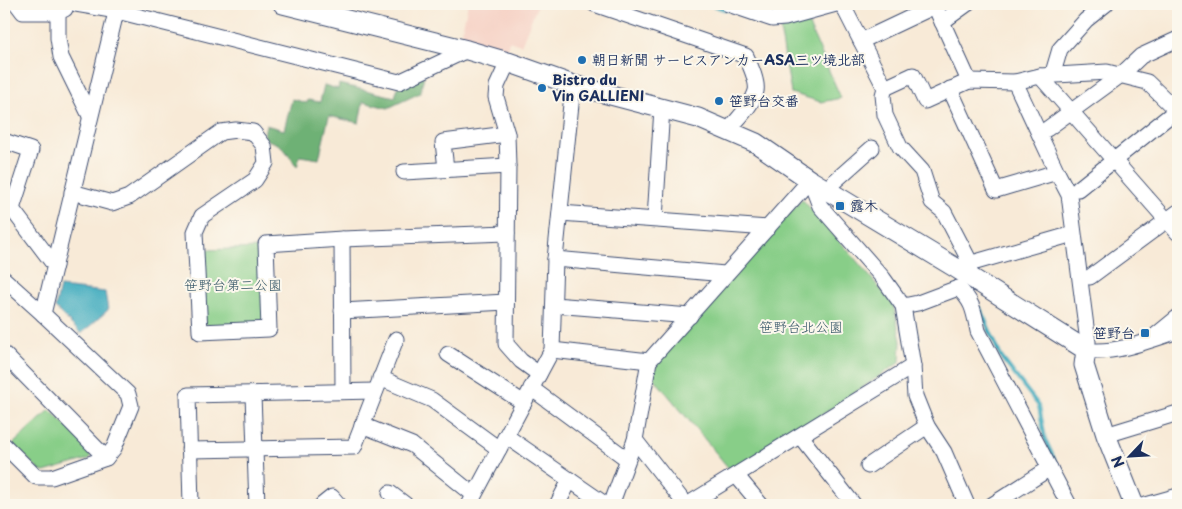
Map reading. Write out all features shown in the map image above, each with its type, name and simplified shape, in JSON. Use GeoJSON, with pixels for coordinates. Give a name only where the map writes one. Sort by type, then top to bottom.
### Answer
{"type":"FeatureCollection","features":[{"type":"Feature","properties":{"kind":"street"},"geometry":{"type":"LineString","coordinates":[[17,4],[24,12],[58,12],[76,4],[117,7],[399,82],[467,50]]}},
{"type":"Feature","properties":{"kind":"street"},"geometry":{"type":"LineString","coordinates":[[282,4],[467,50],[573,85],[698,118],[756,143],[818,185],[1086,350],[1099,353],[1152,340],[1178,331]]}},
{"type":"Feature","properties":{"kind":"street"},"geometry":{"type":"LineString","coordinates":[[594,4],[746,56],[752,68],[756,90],[748,106],[728,131]]}},
{"type":"Feature","properties":{"kind":"street"},"geometry":{"type":"LineString","coordinates":[[728,4],[772,19],[785,18],[836,4]]}},
{"type":"Feature","properties":{"kind":"street"},"geometry":{"type":"LineString","coordinates":[[842,4],[885,88],[883,95],[885,115],[900,147],[922,171],[932,202],[944,212],[963,273],[978,331],[1069,505]]}},
{"type":"Feature","properties":{"kind":"street"},"geometry":{"type":"LineString","coordinates":[[942,22],[967,4]]}},
{"type":"Feature","properties":{"kind":"street"},"geometry":{"type":"LineString","coordinates":[[1046,76],[1060,49],[1086,20],[1106,4]]}},
{"type":"Feature","properties":{"kind":"street"},"geometry":{"type":"LineString","coordinates":[[861,41],[935,5],[969,81]]}},
{"type":"Feature","properties":{"kind":"street"},"geometry":{"type":"LineString","coordinates":[[43,314],[117,7]]}},
{"type":"Feature","properties":{"kind":"street"},"geometry":{"type":"LineString","coordinates":[[58,12],[58,38],[61,57],[90,116]]}},
{"type":"Feature","properties":{"kind":"street"},"geometry":{"type":"LineString","coordinates":[[1047,129],[1121,75],[1141,56],[1178,39]]}},
{"type":"Feature","properties":{"kind":"street"},"geometry":{"type":"LineString","coordinates":[[508,62],[497,86],[496,97],[507,134],[506,344],[521,361],[539,374]]}},
{"type":"Feature","properties":{"kind":"street"},"geometry":{"type":"LineString","coordinates":[[885,88],[912,75],[925,101],[969,81],[1015,82],[1046,76],[1107,72],[1147,82],[1178,110],[1078,189]]}},
{"type":"Feature","properties":{"kind":"street"},"geometry":{"type":"LineString","coordinates":[[1046,76],[1070,111],[1114,160],[1173,216],[1178,233]]}},
{"type":"Feature","properties":{"kind":"street"},"geometry":{"type":"LineString","coordinates":[[1015,82],[1069,195],[1088,342],[1084,365],[1106,435],[1134,505]]}},
{"type":"Feature","properties":{"kind":"street"},"geometry":{"type":"LineString","coordinates":[[362,425],[412,444],[472,500],[552,350],[556,259],[573,85]]}},
{"type":"Feature","properties":{"kind":"street"},"geometry":{"type":"LineString","coordinates":[[950,89],[996,190],[1057,172]]}},
{"type":"Feature","properties":{"kind":"street"},"geometry":{"type":"LineString","coordinates":[[655,219],[662,108]]}},
{"type":"Feature","properties":{"kind":"street"},"geometry":{"type":"LineString","coordinates":[[72,192],[112,203],[129,197],[221,132],[236,130],[253,132],[264,146],[266,162],[255,180],[202,216],[195,232],[200,332],[269,329],[266,244],[342,239],[506,233]]}},
{"type":"Feature","properties":{"kind":"street"},"geometry":{"type":"LineString","coordinates":[[446,169],[443,142],[507,134]]}},
{"type":"Feature","properties":{"kind":"street"},"geometry":{"type":"LineString","coordinates":[[4,141],[32,150],[8,205],[55,266]]}},
{"type":"Feature","properties":{"kind":"street"},"geometry":{"type":"LineString","coordinates":[[611,505],[635,440],[649,361],[768,228],[818,185],[872,148]]}},
{"type":"Feature","properties":{"kind":"street"},"geometry":{"type":"LineString","coordinates":[[404,172],[508,166]]}},
{"type":"Feature","properties":{"kind":"street"},"geometry":{"type":"LineString","coordinates":[[818,185],[820,206],[883,278],[903,306],[913,366],[915,396],[927,426],[944,452],[967,505]]}},
{"type":"Feature","properties":{"kind":"street"},"geometry":{"type":"LineString","coordinates":[[560,213],[768,228]]}},
{"type":"Feature","properties":{"kind":"street"},"geometry":{"type":"LineString","coordinates":[[1090,277],[1173,216]]}},
{"type":"Feature","properties":{"kind":"street"},"geometry":{"type":"LineString","coordinates":[[903,306],[918,303],[963,273],[1073,234]]}},
{"type":"Feature","properties":{"kind":"street"},"geometry":{"type":"LineString","coordinates":[[342,239],[343,391]]}},
{"type":"Feature","properties":{"kind":"street"},"geometry":{"type":"LineString","coordinates":[[556,259],[725,274]]}},
{"type":"Feature","properties":{"kind":"street"},"geometry":{"type":"LineString","coordinates":[[4,279],[128,394],[131,406],[114,448],[106,458],[52,477],[36,477],[4,445]]}},
{"type":"Feature","properties":{"kind":"street"},"geometry":{"type":"LineString","coordinates":[[342,311],[506,302]]}},
{"type":"Feature","properties":{"kind":"street"},"geometry":{"type":"LineString","coordinates":[[554,305],[690,316]]}},
{"type":"Feature","properties":{"kind":"street"},"geometry":{"type":"LineString","coordinates":[[1152,340],[1178,317]]}},
{"type":"Feature","properties":{"kind":"street"},"geometry":{"type":"LineString","coordinates":[[189,450],[354,447],[396,339]]}},
{"type":"Feature","properties":{"kind":"street"},"geometry":{"type":"LineString","coordinates":[[552,350],[649,361]]}},
{"type":"Feature","properties":{"kind":"street"},"geometry":{"type":"LineString","coordinates":[[4,354],[106,458]]}},
{"type":"Feature","properties":{"kind":"street"},"geometry":{"type":"LineString","coordinates":[[448,354],[524,403]]}},
{"type":"Feature","properties":{"kind":"street"},"geometry":{"type":"LineString","coordinates":[[635,440],[687,505],[913,366]]}},
{"type":"Feature","properties":{"kind":"street"},"geometry":{"type":"LineString","coordinates":[[191,505],[188,395],[343,391],[378,384],[432,400],[570,480],[606,505]]}},
{"type":"Feature","properties":{"kind":"street"},"geometry":{"type":"LineString","coordinates":[[531,388],[627,459]]}},
{"type":"Feature","properties":{"kind":"street"},"geometry":{"type":"LineString","coordinates":[[253,394],[257,505]]}},
{"type":"Feature","properties":{"kind":"street"},"geometry":{"type":"LineString","coordinates":[[1106,435],[1178,413]]}},
{"type":"Feature","properties":{"kind":"street"},"geometry":{"type":"LineString","coordinates":[[868,466],[927,426]]}},
{"type":"Feature","properties":{"kind":"street"},"geometry":{"type":"LineString","coordinates":[[800,436],[854,505]]}},
{"type":"Feature","properties":{"kind":"street"},"geometry":{"type":"LineString","coordinates":[[992,505],[1050,468]]}},
{"type":"Feature","properties":{"kind":"street"},"geometry":{"type":"LineString","coordinates":[[736,475],[761,505]]}},
{"type":"Feature","properties":{"kind":"street"},"geometry":{"type":"LineString","coordinates":[[557,505],[570,480]]}},
{"type":"Feature","properties":{"kind":"street"},"geometry":{"type":"LineString","coordinates":[[390,493],[406,505]]}},
{"type":"Feature","properties":{"kind":"street"},"geometry":{"type":"LineString","coordinates":[[1146,505],[1178,496]]}},
{"type":"Feature","properties":{"kind":"street"},"geometry":{"type":"LineString","coordinates":[[322,505],[332,497],[339,505]]}},
{"type":"Feature","properties":{"kind":"shaded area"},"geometry":{"type":"Polygon","coordinates":[[[468,4],[538,4],[521,45],[509,41],[506,52],[460,39],[468,4]]]}},
{"type":"Feature","properties":{"kind":"green space"},"geometry":{"type":"Polygon","coordinates":[[[808,23],[841,98],[821,102],[791,93],[780,29],[808,23]]]}},
{"type":"Feature","properties":{"kind":"green space"},"geometry":{"type":"Polygon","coordinates":[[[424,76],[420,93],[388,108],[363,102],[359,123],[329,116],[319,159],[300,156],[297,167],[282,147],[268,140],[265,136],[266,125],[284,130],[292,99],[307,103],[308,100],[320,102],[324,85],[338,89],[339,84],[395,97],[398,87],[424,76]]]}},
{"type":"Feature","properties":{"kind":"green space","name":"笹野台北公園"},"geometry":{"type":"Polygon","coordinates":[[[802,199],[893,304],[901,341],[900,362],[813,421],[731,471],[653,377],[657,361],[802,199]]]}},
{"type":"Feature","properties":{"kind":"green space","name":"笹野台第二公園"},"geometry":{"type":"Polygon","coordinates":[[[260,248],[264,320],[259,325],[208,326],[205,323],[203,250],[260,248]]]}},
{"type":"Feature","properties":{"kind":"green space"},"geometry":{"type":"Polygon","coordinates":[[[50,410],[92,451],[89,459],[44,472],[39,470],[13,444],[50,410]]]}},
{"type":"Feature","properties":{"kind":"water"},"geometry":{"type":"Polygon","coordinates":[[[60,287],[105,292],[108,310],[81,334],[55,308],[60,287]]]}},
{"type":"Feature","properties":{"kind":"waterway"},"geometry":{"type":"LineString","coordinates":[[709,4],[727,10]]}},
{"type":"Feature","properties":{"kind":"waterway"},"geometry":{"type":"LineString","coordinates":[[980,308],[1001,357],[1039,406],[1045,439],[1059,470]]}},
{"type":"Feature","properties":{"kind":"place","name":"朝日新聞 サービスアンカーASA三ツ境北部"},"geometry":{"type":"Point","coordinates":[582,60]}},
{"type":"Feature","properties":{"kind":"place","name":"Bistro du Vin GALLIENI"},"geometry":{"type":"Point","coordinates":[542,88]}},
{"type":"Feature","properties":{"kind":"place","name":"笹野台交番"},"geometry":{"type":"Point","coordinates":[719,101]}},
{"type":"Feature","properties":{"kind":"place","name":"露木"},"geometry":{"type":"Point","coordinates":[840,206]}},
{"type":"Feature","properties":{"kind":"place","name":"笹野台"},"geometry":{"type":"Point","coordinates":[1145,333]}}]}
